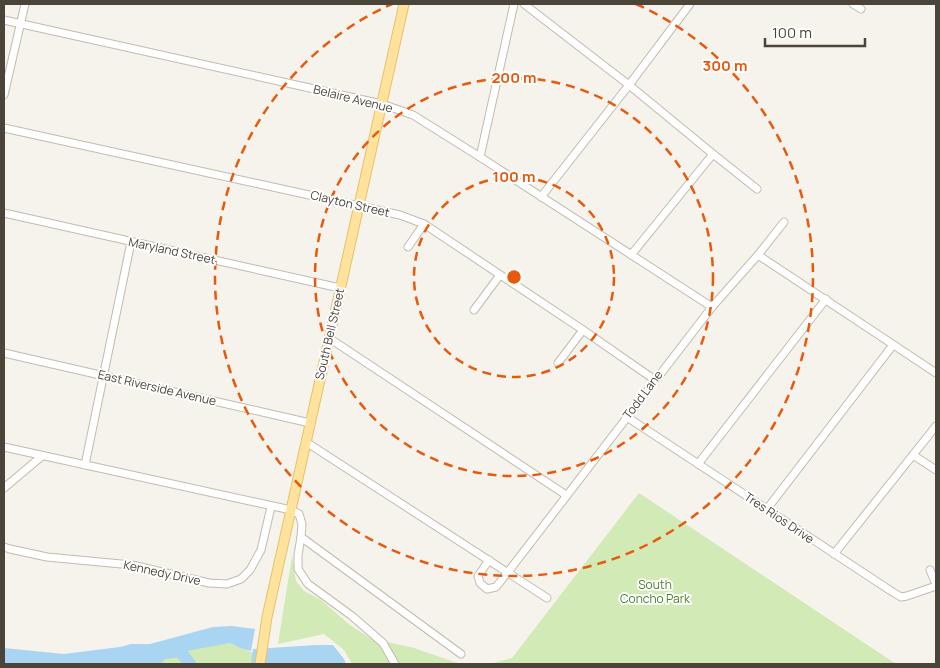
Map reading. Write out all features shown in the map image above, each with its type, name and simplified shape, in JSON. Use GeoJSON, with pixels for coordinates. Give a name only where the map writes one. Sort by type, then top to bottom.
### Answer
{"type":"FeatureCollection","features":[{"type":"Feature","properties":{"kind":"main road","name":"South Bell Street"},"geometry":{"type":"LineString","coordinates":[[260,664],[267,617],[404,4]]}},
{"type":"Feature","properties":{"kind":"street"},"geometry":{"type":"LineString","coordinates":[[4,94],[25,4]]}},
{"type":"Feature","properties":{"kind":"street"},"geometry":{"type":"LineString","coordinates":[[480,157],[514,4]]}},
{"type":"Feature","properties":{"kind":"street"},"geometry":{"type":"LineString","coordinates":[[524,4],[629,85],[757,189]]}},
{"type":"Feature","properties":{"kind":"street"},"geometry":{"type":"LineString","coordinates":[[541,197],[690,4]]}},
{"type":"Feature","properties":{"kind":"street"},"geometry":{"type":"LineString","coordinates":[[853,4],[861,9]]}},
{"type":"Feature","properties":{"kind":"street","name":"Belaire Avenue"},"geometry":{"type":"LineString","coordinates":[[4,20],[382,104],[412,116],[480,157],[712,307]]}},
{"type":"Feature","properties":{"kind":"street","name":"Clayton Street"},"geometry":{"type":"LineString","coordinates":[[4,128],[400,215],[424,224],[655,380]]}},
{"type":"Feature","properties":{"kind":"street"},"geometry":{"type":"LineString","coordinates":[[631,255],[713,154]]}},
{"type":"Feature","properties":{"kind":"street","name":"Maryland Street"},"geometry":{"type":"LineString","coordinates":[[4,213],[340,288]]}},
{"type":"Feature","properties":{"kind":"street","name":"Todd Lane"},"geometry":{"type":"LineString","coordinates":[[489,560],[478,576],[480,583],[487,589],[496,586],[508,572],[712,307],[784,222]]}},
{"type":"Feature","properties":{"kind":"street"},"geometry":{"type":"LineString","coordinates":[[408,247],[424,224]]}},
{"type":"Feature","properties":{"kind":"street"},"geometry":{"type":"LineString","coordinates":[[84,465],[131,242]]}},
{"type":"Feature","properties":{"kind":"street"},"geometry":{"type":"LineString","coordinates":[[758,255],[936,373]]}},
{"type":"Feature","properties":{"kind":"street"},"geometry":{"type":"LineString","coordinates":[[474,310],[500,275]]}},
{"type":"Feature","properties":{"kind":"street"},"geometry":{"type":"LineString","coordinates":[[698,464],[826,299]]}},
{"type":"Feature","properties":{"kind":"street"},"geometry":{"type":"LineString","coordinates":[[558,363],[583,330]]}},
{"type":"Feature","properties":{"kind":"street"},"geometry":{"type":"LineString","coordinates":[[329,338],[566,495]]}},
{"type":"Feature","properties":{"kind":"street"},"geometry":{"type":"LineString","coordinates":[[767,509],[893,345]]}},
{"type":"Feature","properties":{"kind":"street","name":"East Riverside Avenue"},"geometry":{"type":"LineString","coordinates":[[4,353],[310,423]]}},
{"type":"Feature","properties":{"kind":"street","name":"Tres Rios Drive"},"geometry":{"type":"LineString","coordinates":[[627,417],[902,597],[936,585]]}},
{"type":"Feature","properties":{"kind":"street"},"geometry":{"type":"LineString","coordinates":[[834,554],[936,426]]}},
{"type":"Feature","properties":{"kind":"street"},"geometry":{"type":"LineString","coordinates":[[306,442],[547,598]]}},
{"type":"Feature","properties":{"kind":"street"},"geometry":{"type":"LineString","coordinates":[[4,447],[291,510],[299,514],[302,524],[298,569],[308,584],[352,616],[383,644],[395,664]]}},
{"type":"Feature","properties":{"kind":"street"},"geometry":{"type":"LineString","coordinates":[[913,455],[936,470]]}},
{"type":"Feature","properties":{"kind":"street"},"geometry":{"type":"LineString","coordinates":[[4,488],[42,456]]}},
{"type":"Feature","properties":{"kind":"street","name":"Kennedy Drive"},"geometry":{"type":"LineString","coordinates":[[4,547],[48,557],[132,565],[209,583],[227,584],[241,579],[250,570],[261,550],[271,507]]}},
{"type":"Feature","properties":{"kind":"street"},"geometry":{"type":"LineString","coordinates":[[301,537],[461,654]]}},
{"type":"Feature","properties":{"kind":"street"},"geometry":{"type":"LineString","coordinates":[[930,570],[936,585]]}},
{"type":"Feature","properties":{"kind":"green space","name":"South Concho Park"},"geometry":{"type":"Polygon","coordinates":[[[639,493],[896,664],[490,664],[512,658],[639,493]]]}},
{"type":"Feature","properties":{"kind":"green space"},"geometry":{"type":"Polygon","coordinates":[[[292,556],[296,581],[304,591],[321,600],[350,625],[370,638],[414,648],[460,664],[352,664],[344,650],[324,634],[278,644],[292,556]]]}},
{"type":"Feature","properties":{"kind":"green space"},"geometry":{"type":"Polygon","coordinates":[[[230,643],[244,650],[270,658],[269,664],[81,664],[230,643]]]}},
{"type":"Feature","properties":{"kind":"water"},"geometry":{"type":"Polygon","coordinates":[[[232,626],[255,629],[251,651],[230,643],[170,654],[161,663],[4,664],[4,648],[64,654],[131,644],[150,644],[213,627],[232,626]]]}},
{"type":"Feature","properties":{"kind":"water"},"geometry":{"type":"Polygon","coordinates":[[[333,645],[346,664],[251,664],[253,649],[333,645]]]}},
{"type":"Feature","properties":{"kind":"waterway"},"geometry":{"type":"LineString","coordinates":[[164,653],[180,651],[190,664]]}}]}
